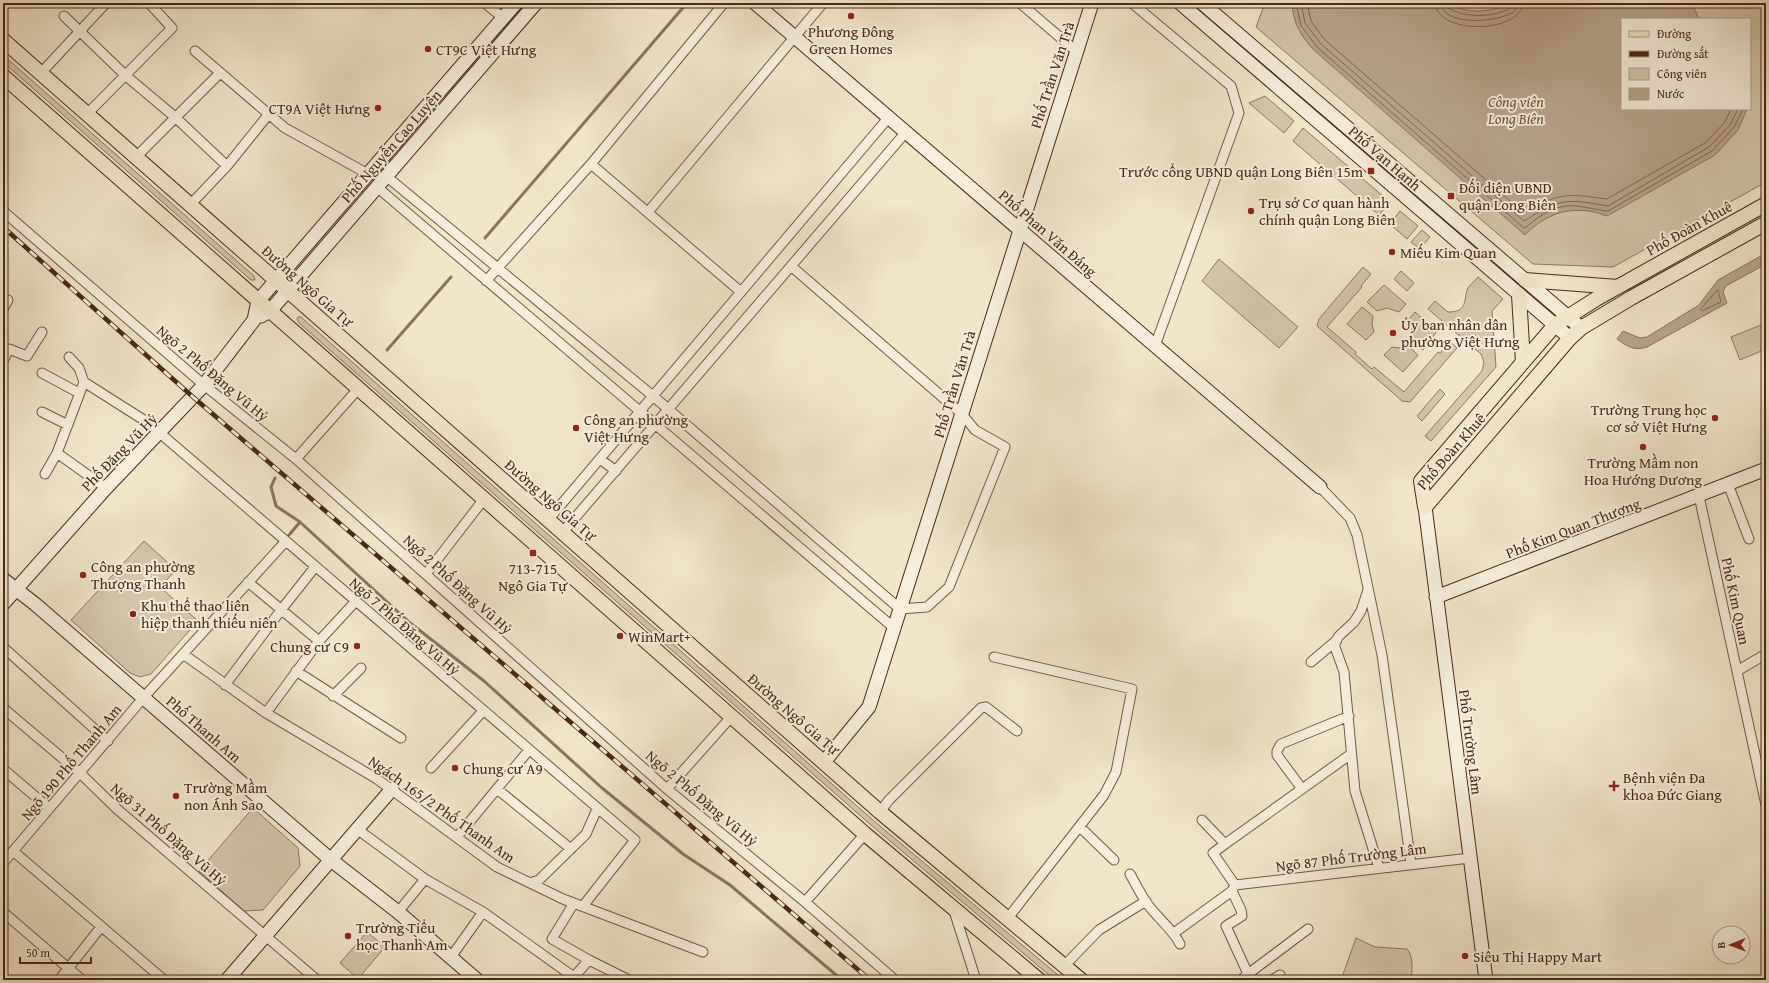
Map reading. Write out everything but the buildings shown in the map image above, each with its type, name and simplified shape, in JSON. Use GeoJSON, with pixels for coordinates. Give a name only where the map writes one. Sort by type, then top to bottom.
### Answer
{"type":"FeatureCollection","features":[{"type":"Feature","properties":{"kind":"main road","name":"Đường Ngô Gia Tự"},"geometry":{"type":"LineString","coordinates":[[3,40],[880,812],[1080,980]]}},
{"type":"Feature","properties":{"kind":"main road"},"geometry":{"type":"LineString","coordinates":[[3,76],[865,834],[1039,980]]}},
{"type":"Feature","properties":{"kind":"main road","name":"Phố Đoàn Khuê"},"geometry":{"type":"LineString","coordinates":[[1425,507],[1421,481],[1555,325],[1618,287],[1766,204]]}},
{"type":"Feature","properties":{"kind":"main road","name":"Phố Đoàn Khuê"},"geometry":{"type":"LineString","coordinates":[[1425,507],[1570,338],[1581,328],[1631,298],[1766,223]]}},
{"type":"Feature","properties":{"kind":"main road"},"geometry":{"type":"LineString","coordinates":[[1525,280],[1618,287]]}},
{"type":"Feature","properties":{"kind":"main road"},"geometry":{"type":"LineString","coordinates":[[1519,295],[1523,362]]}},
{"type":"Feature","properties":{"kind":"street"},"geometry":{"type":"LineString","coordinates":[[41,74],[106,3]]}},
{"type":"Feature","properties":{"kind":"street"},"geometry":{"type":"LineString","coordinates":[[485,3],[503,18]]}},
{"type":"Feature","properties":{"kind":"street","name":"Phố Nguyễn Cao Luyện"},"geometry":{"type":"LineString","coordinates":[[258,301],[516,3]]}},
{"type":"Feature","properties":{"kind":"street","name":"Phố Nguyễn Cao Luyện"},"geometry":{"type":"LineString","coordinates":[[270,311],[536,3]]}},
{"type":"Feature","properties":{"kind":"street"},"geometry":{"type":"LineString","coordinates":[[486,281],[591,164],[724,3]]}},
{"type":"Feature","properties":{"kind":"street","name":"Phố Phan Văn Đáng"},"geometry":{"type":"LineString","coordinates":[[756,3],[1320,487]]}},
{"type":"Feature","properties":{"kind":"street"},"geometry":{"type":"LineString","coordinates":[[648,212],[823,3]]}},
{"type":"Feature","properties":{"kind":"street"},"geometry":{"type":"LineString","coordinates":[[1020,3],[1076,51]]}},
{"type":"Feature","properties":{"kind":"street","name":"Phố Trần Văn Trà"},"geometry":{"type":"LineString","coordinates":[[824,762],[869,708],[1019,229],[1092,3]]}},
{"type":"Feature","properties":{"kind":"street"},"geometry":{"type":"LineString","coordinates":[[1132,3],[1231,86],[1239,113],[1155,346]]}},
{"type":"Feature","properties":{"kind":"street","name":"Phố Vạn Hạnh"},"geometry":{"type":"LineString","coordinates":[[1180,3],[1570,338]]}},
{"type":"Feature","properties":{"kind":"street","name":"Phố Vạn Hạnh"},"geometry":{"type":"LineString","coordinates":[[1202,3],[1581,328]]}},
{"type":"Feature","properties":{"kind":"street"},"geometry":{"type":"LineString","coordinates":[[87,114],[172,28],[155,5]]}},
{"type":"Feature","properties":{"kind":"street"},"geometry":{"type":"LineString","coordinates":[[64,16],[126,75],[175,117],[227,166]]}},
{"type":"Feature","properties":{"kind":"street"},"geometry":{"type":"LineString","coordinates":[[195,51],[268,115],[296,136],[368,174]]}},
{"type":"Feature","properties":{"kind":"street"},"geometry":{"type":"LineString","coordinates":[[136,157],[220,73]]}},
{"type":"Feature","properties":{"kind":"street"},"geometry":{"type":"LineString","coordinates":[[190,205],[227,166],[268,115]]}},
{"type":"Feature","properties":{"kind":"street"},"geometry":{"type":"LineString","coordinates":[[548,520],[889,118]]}},
{"type":"Feature","properties":{"kind":"street"},"geometry":{"type":"LineString","coordinates":[[562,532],[906,132]]}},
{"type":"Feature","properties":{"kind":"street"},"geometry":{"type":"LineString","coordinates":[[591,164],[741,292]]}},
{"type":"Feature","properties":{"kind":"street"},"geometry":{"type":"LineString","coordinates":[[386,176],[653,396],[900,609],[927,607],[949,586],[1005,447],[975,430],[962,414],[791,266]]}},
{"type":"Feature","properties":{"kind":"street"},"geometry":{"type":"LineString","coordinates":[[377,187],[654,425],[894,628]]}},
{"type":"Feature","properties":{"kind":"street","name":"Ngõ 2 Phố Đặng Vũ Hỷ"},"geometry":{"type":"LineString","coordinates":[[3,211],[204,385],[296,459],[668,789],[805,902],[894,980]]}},
{"type":"Feature","properties":{"kind":"street"},"geometry":{"type":"LineString","coordinates":[[3,309],[8,300]]}},
{"type":"Feature","properties":{"kind":"street","name":"Phố Đặng Vũ Hỷ"},"geometry":{"type":"LineString","coordinates":[[254,320],[258,301]]}},
{"type":"Feature","properties":{"kind":"street","name":"Phố Đặng Vũ Hỷ"},"geometry":{"type":"LineString","coordinates":[[3,604],[106,488],[204,385],[254,320],[270,311]]}},
{"type":"Feature","properties":{"kind":"street"},"geometry":{"type":"LineString","coordinates":[[3,361],[9,349],[27,356],[42,332]]}},
{"type":"Feature","properties":{"kind":"street"},"geometry":{"type":"LineString","coordinates":[[45,474],[58,454],[84,382],[79,368],[68,357]]}},
{"type":"Feature","properties":{"kind":"street"},"geometry":{"type":"LineString","coordinates":[[42,373],[79,393]]}},
{"type":"Feature","properties":{"kind":"street","name":"Ngõ 7 Phố Đặng Vũ Hỷ"},"geometry":{"type":"LineString","coordinates":[[84,382],[147,422],[355,602],[635,840],[578,905]]}},
{"type":"Feature","properties":{"kind":"street"},"geometry":{"type":"LineString","coordinates":[[296,459],[358,389]]}},
{"type":"Feature","properties":{"kind":"street"},"geometry":{"type":"LineString","coordinates":[[42,412],[68,425]]}},
{"type":"Feature","properties":{"kind":"street"},"geometry":{"type":"LineString","coordinates":[[58,454],[106,488]]}},
{"type":"Feature","properties":{"kind":"street"},"geometry":{"type":"LineString","coordinates":[[600,459],[616,471]]}},
{"type":"Feature","properties":{"kind":"street","name":"Phố Kim Quan Thượng"},"geometry":{"type":"LineString","coordinates":[[1436,597],[1766,469]]}},
{"type":"Feature","properties":{"kind":"street"},"geometry":{"type":"LineString","coordinates":[[1728,484],[1749,539]]}},
{"type":"Feature","properties":{"kind":"street"},"geometry":{"type":"LineString","coordinates":[[1320,487],[1353,522],[1357,535],[1383,661],[1411,864]]}},
{"type":"Feature","properties":{"kind":"street","name":"Phố Kim Quan"},"geometry":{"type":"LineString","coordinates":[[1699,496],[1766,805]]}},
{"type":"Feature","properties":{"kind":"street"},"geometry":{"type":"LineString","coordinates":[[426,574],[484,499]]}},
{"type":"Feature","properties":{"kind":"street","name":"Phố Trường Lâm"},"geometry":{"type":"LineString","coordinates":[[1425,507],[1486,980]]}},
{"type":"Feature","properties":{"kind":"street","name":"Ngõ 190 Phố Thanh Am"},"geometry":{"type":"LineString","coordinates":[[3,863],[144,697],[285,542]]}},
{"type":"Feature","properties":{"kind":"street"},"geometry":{"type":"LineString","coordinates":[[225,684],[280,610],[315,567]]}},
{"type":"Feature","properties":{"kind":"street","name":"Phố Thanh Am"},"geometry":{"type":"LineString","coordinates":[[3,579],[17,588],[331,860],[398,912],[477,980]]}},
{"type":"Feature","properties":{"kind":"street"},"geometry":{"type":"LineString","coordinates":[[248,582],[319,641]]}},
{"type":"Feature","properties":{"kind":"street"},"geometry":{"type":"LineString","coordinates":[[1311,662],[1337,640],[1354,622],[1361,612],[1368,588]]}},
{"type":"Feature","properties":{"kind":"street"},"geometry":{"type":"LineString","coordinates":[[266,713],[319,641],[355,602]]}},
{"type":"Feature","properties":{"kind":"street"},"geometry":{"type":"LineString","coordinates":[[1337,640],[1335,647],[1344,672],[1355,791],[1379,868]]}},
{"type":"Feature","properties":{"kind":"street"},"geometry":{"type":"LineString","coordinates":[[3,646],[108,741]]}},
{"type":"Feature","properties":{"kind":"street","name":"Ngách 165/2 Phố Thanh Am"},"geometry":{"type":"LineString","coordinates":[[183,654],[266,713],[392,789],[497,867],[578,905],[703,952]]}},
{"type":"Feature","properties":{"kind":"street"},"geometry":{"type":"LineString","coordinates":[[1737,671],[1766,654]]}},
{"type":"Feature","properties":{"kind":"street"},"geometry":{"type":"LineString","coordinates":[[994,657],[1132,689],[1116,772],[1104,795],[1008,918]]}},
{"type":"Feature","properties":{"kind":"street"},"geometry":{"type":"LineString","coordinates":[[333,696],[361,668]]}},
{"type":"Feature","properties":{"kind":"street"},"geometry":{"type":"LineString","coordinates":[[296,672],[401,738]]}},
{"type":"Feature","properties":{"kind":"street"},"geometry":{"type":"LineString","coordinates":[[880,812],[889,800],[984,707],[1017,731]]}},
{"type":"Feature","properties":{"kind":"street","name":"Ngõ 31 Phố Đặng Vũ Hỷ"},"geometry":{"type":"LineString","coordinates":[[3,708],[80,773],[117,809],[317,980]]}},
{"type":"Feature","properties":{"kind":"street"},"geometry":{"type":"LineString","coordinates":[[431,768],[483,711]]}},
{"type":"Feature","properties":{"kind":"street"},"geometry":{"type":"LineString","coordinates":[[1302,789],[1278,755],[1278,747],[1281,744],[1349,716]]}},
{"type":"Feature","properties":{"kind":"street"},"geometry":{"type":"LineString","coordinates":[[668,789],[731,717]]}},
{"type":"Feature","properties":{"kind":"street"},"geometry":{"type":"LineString","coordinates":[[457,837],[529,750]]}},
{"type":"Feature","properties":{"kind":"street"},"geometry":{"type":"LineString","coordinates":[[1308,929],[1248,977],[1226,926],[1242,916],[1241,910],[1233,888],[1213,853],[1351,754]]}},
{"type":"Feature","properties":{"kind":"street"},"geometry":{"type":"LineString","coordinates":[[3,770],[49,808]]}},
{"type":"Feature","properties":{"kind":"street"},"geometry":{"type":"LineString","coordinates":[[497,788],[571,849]]}},
{"type":"Feature","properties":{"kind":"street"},"geometry":{"type":"LineString","coordinates":[[227,980],[392,789]]}},
{"type":"Feature","properties":{"kind":"street"},"geometry":{"type":"LineString","coordinates":[[530,883],[539,880],[586,834],[597,809]]}},
{"type":"Feature","properties":{"kind":"street"},"geometry":{"type":"LineString","coordinates":[[1202,820],[1224,844]]}},
{"type":"Feature","properties":{"kind":"street"},"geometry":{"type":"LineString","coordinates":[[1080,827],[1114,860]]}},
{"type":"Feature","properties":{"kind":"street"},"geometry":{"type":"LineString","coordinates":[[357,829],[424,879],[483,912],[574,979],[589,960]]}},
{"type":"Feature","properties":{"kind":"street"},"geometry":{"type":"LineString","coordinates":[[805,902],[865,834]]}},
{"type":"Feature","properties":{"kind":"street"},"geometry":{"type":"LineString","coordinates":[[13,851],[164,980]]}},
{"type":"Feature","properties":{"kind":"street","name":"Ngõ 87 Phố Trường Lâm"},"geometry":{"type":"LineString","coordinates":[[1233,888],[1379,868],[1470,858]]}},
{"type":"Feature","properties":{"kind":"street"},"geometry":{"type":"LineString","coordinates":[[1130,874],[1146,902],[1174,933],[1180,944]]}},
{"type":"Feature","properties":{"kind":"street"},"geometry":{"type":"LineString","coordinates":[[398,912],[424,879]]}},
{"type":"Feature","properties":{"kind":"street"},"geometry":{"type":"LineString","coordinates":[[1174,933],[1233,888]]}},
{"type":"Feature","properties":{"kind":"street"},"geometry":{"type":"LineString","coordinates":[[1064,966],[1099,930],[1146,902]]}},
{"type":"Feature","properties":{"kind":"street"},"geometry":{"type":"LineString","coordinates":[[578,905],[552,939],[629,980]]}},
{"type":"Feature","properties":{"kind":"street"},"geometry":{"type":"LineString","coordinates":[[953,908],[964,937],[976,980]]}},
{"type":"Feature","properties":{"kind":"street"},"geometry":{"type":"LineString","coordinates":[[3,912],[82,980]]}},
{"type":"Feature","properties":{"kind":"street"},"geometry":{"type":"LineString","coordinates":[[451,957],[483,912]]}},
{"type":"Feature","properties":{"kind":"street"},"geometry":{"type":"LineString","coordinates":[[58,980],[101,926]]}},
{"type":"Feature","properties":{"kind":"green space","name":"Công viên Long Biên"},"geometry":{"type":"Polygon","coordinates":[[[1265,3],[1766,3],[1766,182],[1613,267],[1533,264],[1256,27],[1265,3]]]}},
{"type":"Feature","properties":{"kind":"green space"},"geometry":{"type":"Polygon","coordinates":[[[3,55],[254,276],[255,280],[251,280],[3,62],[3,55]]]}},
{"type":"Feature","properties":{"kind":"green space"},"geometry":{"type":"Polygon","coordinates":[[[1265,96],[1294,121],[1284,133],[1249,103],[1265,96]]]}},
{"type":"Feature","properties":{"kind":"green space"},"geometry":{"type":"Polygon","coordinates":[[[1303,128],[1390,202],[1379,215],[1293,141],[1303,128]]]}},
{"type":"Feature","properties":{"kind":"green space"},"geometry":{"type":"Polygon","coordinates":[[[1400,211],[1418,226],[1407,239],[1390,224],[1400,211]]]}},
{"type":"Feature","properties":{"kind":"green space"},"geometry":{"type":"Polygon","coordinates":[[[1422,230],[1430,237],[1420,249],[1411,242],[1422,230]]]}},
{"type":"Feature","properties":{"kind":"green space"},"geometry":{"type":"Polygon","coordinates":[[[1219,259],[1298,327],[1279,348],[1202,281],[1219,259]]]}},
{"type":"Feature","properties":{"kind":"green space"},"geometry":{"type":"Polygon","coordinates":[[[1363,267],[1371,274],[1361,286],[1362,287],[1327,327],[1356,352],[1355,354],[1372,369],[1374,367],[1404,392],[1438,352],[1440,353],[1450,342],[1457,348],[1410,402],[1402,401],[1317,326],[1319,319],[1363,267]]]}},
{"type":"Feature","properties":{"kind":"green space"},"geometry":{"type":"Polygon","coordinates":[[[1401,271],[1414,283],[1407,291],[1394,279],[1401,271]]]}},
{"type":"Feature","properties":{"kind":"green space"},"geometry":{"type":"Polygon","coordinates":[[[1478,277],[1503,299],[1492,311],[1496,367],[1431,441],[1425,436],[1482,371],[1484,362],[1481,354],[1428,309],[1435,301],[1448,312],[1458,310],[1463,306],[1468,288],[1478,277]]]}},
{"type":"Feature","properties":{"kind":"green space"},"geometry":{"type":"Polygon","coordinates":[[[1384,285],[1406,304],[1399,312],[1387,308],[1377,311],[1367,302],[1384,285]]]}},
{"type":"Feature","properties":{"kind":"green space"},"geometry":{"type":"Polygon","coordinates":[[[1362,307],[1373,316],[1372,324],[1374,332],[1366,340],[1347,324],[1362,307]]]}},
{"type":"Feature","properties":{"kind":"green space"},"geometry":{"type":"Polygon","coordinates":[[[1415,312],[1437,331],[1423,350],[1411,340],[1412,330],[1408,320],[1415,312]]]}},
{"type":"Feature","properties":{"kind":"green space"},"geometry":{"type":"Polygon","coordinates":[[[298,317],[301,317],[874,821],[1064,980],[1055,980],[871,825],[299,323],[297,319],[298,317]]]}},
{"type":"Feature","properties":{"kind":"green space"},"geometry":{"type":"Polygon","coordinates":[[[1766,323],[1766,349],[1740,360],[1731,337],[1766,323]]]}},
{"type":"Feature","properties":{"kind":"green space"},"geometry":{"type":"Polygon","coordinates":[[[1407,345],[1418,355],[1403,372],[1384,355],[1392,347],[1399,348],[1407,345]]]}},
{"type":"Feature","properties":{"kind":"green space"},"geometry":{"type":"Polygon","coordinates":[[[1440,389],[1445,394],[1422,421],[1417,416],[1440,389]]]}},
{"type":"Feature","properties":{"kind":"green space","name":"Khu thể thao liên hiệp thanh thiếu niên"},"geometry":{"type":"Polygon","coordinates":[[[144,541],[176,570],[160,587],[198,621],[151,674],[140,677],[130,673],[71,620],[144,541]]]}},
{"type":"Feature","properties":{"kind":"green space"},"geometry":{"type":"Polygon","coordinates":[[[253,808],[298,848],[300,866],[263,910],[244,911],[199,871],[253,808]]]}},
{"type":"Feature","properties":{"kind":"green space"},"geometry":{"type":"Polygon","coordinates":[[[367,932],[385,947],[358,979],[340,963],[367,932]]]}},
{"type":"Feature","properties":{"kind":"green space"},"geometry":{"type":"Polygon","coordinates":[[[1356,938],[1375,947],[1407,949],[1412,960],[1411,980],[1341,980],[1356,938]]]}},
{"type":"Feature","properties":{"kind":"water","name":"Công viên Long Biên"},"geometry":{"type":"Polygon","coordinates":[[[1292,3],[1448,3],[1463,9],[1480,11],[1512,3],[1692,3],[1699,18],[1621,18],[1621,110],[1747,110],[1738,130],[1715,155],[1607,216],[1596,212],[1573,210],[1563,212],[1543,220],[1525,235],[1315,51],[1302,35],[1296,23],[1292,3]]]}},
{"type":"Feature","properties":{"kind":"water"},"geometry":{"type":"Polygon","coordinates":[[[1766,253],[1766,264],[1726,286],[1723,292],[1727,303],[1647,347],[1638,349],[1631,348],[1617,339],[1623,331],[1640,338],[1647,337],[1699,305],[1718,280],[1766,253]]]}},
{"type":"Feature","properties":{"kind":"waterway"},"geometry":{"type":"LineString","coordinates":[[485,238],[687,3]]}},
{"type":"Feature","properties":{"kind":"waterway"},"geometry":{"type":"LineString","coordinates":[[387,350],[451,277]]}},
{"type":"Feature","properties":{"kind":"waterway"},"geometry":{"type":"LineString","coordinates":[[275,478],[271,487],[276,506],[300,522],[409,622],[484,681],[602,788],[683,854],[730,885],[842,980]]}},
{"type":"Feature","properties":{"kind":"waterway"},"geometry":{"type":"LineString","coordinates":[[289,535],[300,522]]}},
{"type":"Feature","properties":{"kind":"railway"},"geometry":{"type":"LineString","coordinates":[[3,227],[193,397],[870,980]]}},
{"type":"Feature","properties":{"kind":"place","name":"Phương Đông Green Homes"},"geometry":{"type":"Point","coordinates":[851,16]}},
{"type":"Feature","properties":{"kind":"place","name":"CT9C Việt Hưng"},"geometry":{"type":"Point","coordinates":[428,49]}},
{"type":"Feature","properties":{"kind":"place","name":"CT9A Việt Hưng"},"geometry":{"type":"Point","coordinates":[378,108]}},
{"type":"Feature","properties":{"kind":"place","name":"Trước cổng UBND quận Long Biên 15m"},"geometry":{"type":"Point","coordinates":[1371,171]}},
{"type":"Feature","properties":{"kind":"place","name":"Đối diện UBND quận Long Biên"},"geometry":{"type":"Point","coordinates":[1451,196]}},
{"type":"Feature","properties":{"kind":"place","name":"Trụ sở Cơ quan hành chính quận Long Biên"},"geometry":{"type":"Point","coordinates":[1251,211]}},
{"type":"Feature","properties":{"kind":"place","name":"Miếu Kim Quan"},"geometry":{"type":"Point","coordinates":[1392,252]}},
{"type":"Feature","properties":{"kind":"place","name":"Ủy ban nhân dân phường Việt Hưng"},"geometry":{"type":"Point","coordinates":[1393,333]}},
{"type":"Feature","properties":{"kind":"place","name":"Trường Trung học cơ sở Việt Hưng"},"geometry":{"type":"Point","coordinates":[1715,418]}},
{"type":"Feature","properties":{"kind":"place","name":"Công an phường Việt Hưng"},"geometry":{"type":"Point","coordinates":[576,428]}},
{"type":"Feature","properties":{"kind":"place","name":"Trường Mầm non Hoa Hướng Dương"},"geometry":{"type":"Point","coordinates":[1643,447]}},
{"type":"Feature","properties":{"kind":"place","name":"713-715 Ngô Gia Tự"},"geometry":{"type":"Point","coordinates":[533,553]}},
{"type":"Feature","properties":{"kind":"place","name":"Công an phường Thượng Thanh"},"geometry":{"type":"Point","coordinates":[83,575]}},
{"type":"Feature","properties":{"kind":"place","name":"Khu thể thao liên hiệp thanh thiếu niên"},"geometry":{"type":"Point","coordinates":[133,614]}},
{"type":"Feature","properties":{"kind":"place","name":"WinMart+"},"geometry":{"type":"Point","coordinates":[620,636]}},
{"type":"Feature","properties":{"kind":"place","name":"Chung cư C9"},"geometry":{"type":"Point","coordinates":[357,646]}},
{"type":"Feature","properties":{"kind":"place","name":"Chung cư A9"},"geometry":{"type":"Point","coordinates":[455,768]}},
{"type":"Feature","properties":{"kind":"place","name":"Bệnh viện Đa khoa Đức Giang"},"geometry":{"type":"Point","coordinates":[1614,786]}},
{"type":"Feature","properties":{"kind":"place","name":"Trường Mầm non Ánh Sao"},"geometry":{"type":"Point","coordinates":[176,796]}},
{"type":"Feature","properties":{"kind":"place","name":"Trường Tiểu học Thanh Am"},"geometry":{"type":"Point","coordinates":[348,936]}},
{"type":"Feature","properties":{"kind":"place","name":"Siêu Thị Happy Mart"},"geometry":{"type":"Point","coordinates":[1465,956]}}]}
